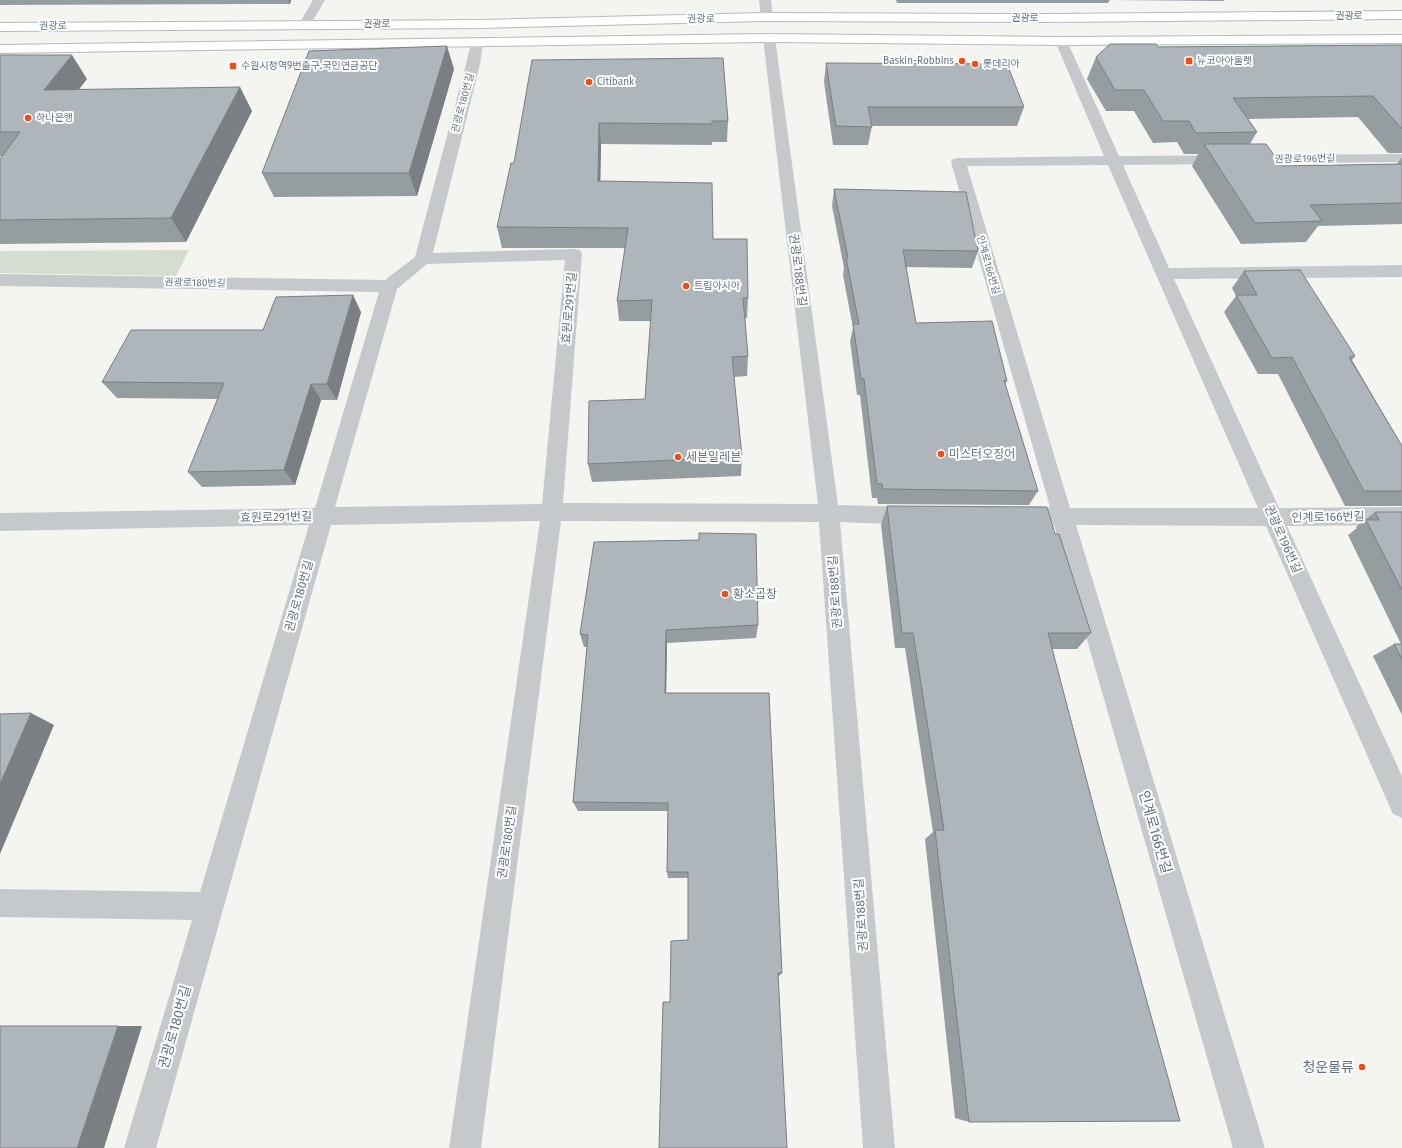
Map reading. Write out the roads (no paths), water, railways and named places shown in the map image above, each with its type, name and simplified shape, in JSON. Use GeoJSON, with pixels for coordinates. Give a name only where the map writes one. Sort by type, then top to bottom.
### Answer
{"type":"FeatureCollection","features":[{"type":"Feature","properties":{"kind":"street"},"geometry":{"type":"LineString","coordinates":[[305,24],[319,0]]}},
{"type":"Feature","properties":{"kind":"street"},"geometry":{"type":"LineString","coordinates":[[765,0],[767,17]]}},
{"type":"Feature","properties":{"kind":"street","name":"권광로"},"geometry":{"type":"LineString","coordinates":[[0,27],[482,24],[767,17],[1050,18],[1402,15]]}},
{"type":"Feature","properties":{"kind":"street","name":"권광로"},"geometry":{"type":"LineString","coordinates":[[0,48],[477,43],[769,38],[1061,41],[1402,39]]}},
{"type":"Feature","properties":{"kind":"street","name":"권광로188번길"},"geometry":{"type":"LineString","coordinates":[[769,38],[829,513],[879,1148]]}},
{"type":"Feature","properties":{"kind":"street","name":"권광로196번길"},"geometry":{"type":"LineString","coordinates":[[1061,41],[1163,274],[1402,805]]}},
{"type":"Feature","properties":{"kind":"street","name":"권광로180번길"},"geometry":{"type":"LineString","coordinates":[[423,259],[473,64],[477,43]]}},
{"type":"Feature","properties":{"kind":"street","name":"권광로196번길"},"geometry":{"type":"LineString","coordinates":[[1113,161],[1402,158]]}},
{"type":"Feature","properties":{"kind":"street","name":"인계로166번길"},"geometry":{"type":"LineString","coordinates":[[1113,161],[958,162],[1248,1148]]}},
{"type":"Feature","properties":{"kind":"street","name":"효원로291번길"},"geometry":{"type":"LineString","coordinates":[[423,259],[574,254],[552,512]]}},
{"type":"Feature","properties":{"kind":"street"},"geometry":{"type":"LineString","coordinates":[[389,286],[423,259]]}},
{"type":"Feature","properties":{"kind":"street"},"geometry":{"type":"LineString","coordinates":[[1163,274],[1402,270]]}},
{"type":"Feature","properties":{"kind":"street","name":"권광로180번길"},"geometry":{"type":"LineString","coordinates":[[0,280],[389,286],[140,1148]]}},
{"type":"Feature","properties":{"kind":"street","name":"권광로180번길"},"geometry":{"type":"LineString","coordinates":[[465,1148],[552,512]]}},
{"type":"Feature","properties":{"kind":"street","name":"효원로291번길"},"geometry":{"type":"LineString","coordinates":[[0,522],[552,512],[829,513]]}},
{"type":"Feature","properties":{"kind":"street"},"geometry":{"type":"LineString","coordinates":[[829,513],[934,516]]}},
{"type":"Feature","properties":{"kind":"street","name":"인계로166번길"},"geometry":{"type":"LineString","coordinates":[[1030,516],[1402,516]]}},
{"type":"Feature","properties":{"kind":"street"},"geometry":{"type":"LineString","coordinates":[[0,903],[210,906]]}},
{"type":"Feature","properties":{"kind":"place","name":"Baskin-Robbins"},"geometry":{"type":"Point","coordinates":[962,61]}},
{"type":"Feature","properties":{"kind":"place","name":"뉴코아아울렛"},"geometry":{"type":"Point","coordinates":[1189,61]}},
{"type":"Feature","properties":{"kind":"place","name":"롯데리아"},"geometry":{"type":"Point","coordinates":[975,64]}},
{"type":"Feature","properties":{"kind":"place","name":"수원시청역9번출구.국민연금공단"},"geometry":{"type":"Point","coordinates":[233,66]}},
{"type":"Feature","properties":{"kind":"place","name":"Citibank"},"geometry":{"type":"Point","coordinates":[589,82]}},
{"type":"Feature","properties":{"kind":"place","name":"하나은행"},"geometry":{"type":"Point","coordinates":[28,118]}},
{"type":"Feature","properties":{"kind":"place","name":"트립아시아"},"geometry":{"type":"Point","coordinates":[686,286]}},
{"type":"Feature","properties":{"kind":"place","name":"미스터오징어"},"geometry":{"type":"Point","coordinates":[941,454]}},
{"type":"Feature","properties":{"kind":"place","name":"세븐일레븐"},"geometry":{"type":"Point","coordinates":[678,457]}},
{"type":"Feature","properties":{"kind":"place","name":"황소곱창"},"geometry":{"type":"Point","coordinates":[725,594]}},
{"type":"Feature","properties":{"kind":"place","name":"청운물류"},"geometry":{"type":"Point","coordinates":[1362,1067]}}]}
